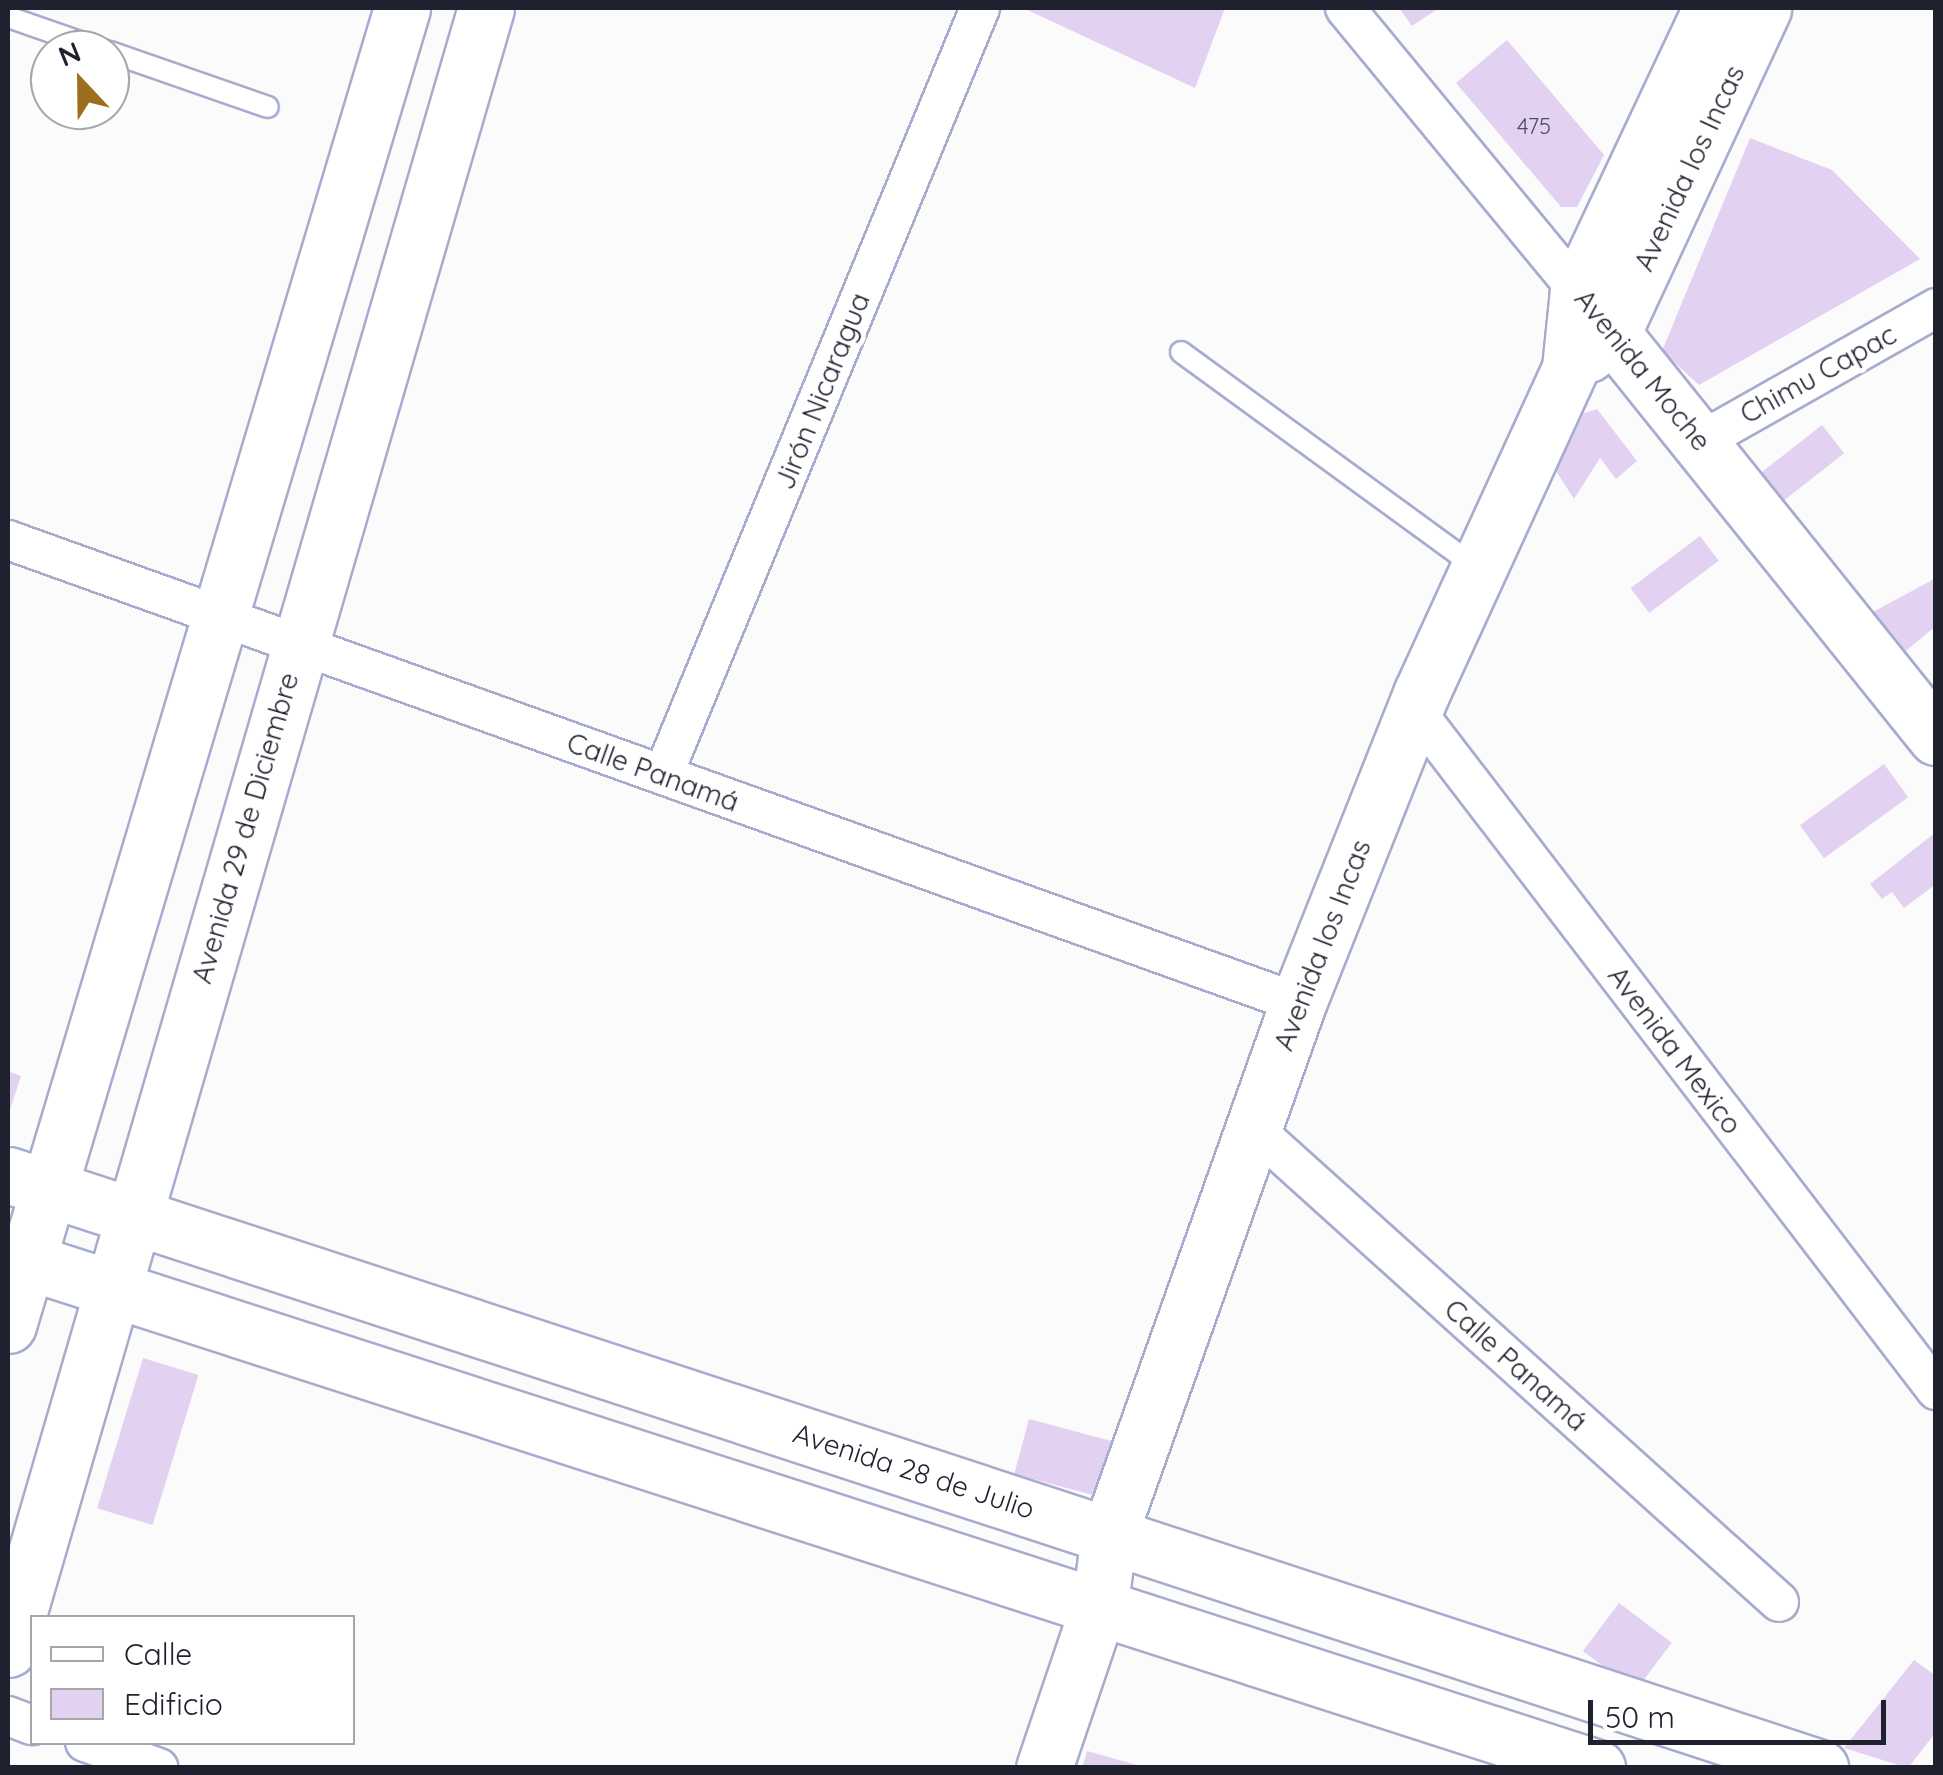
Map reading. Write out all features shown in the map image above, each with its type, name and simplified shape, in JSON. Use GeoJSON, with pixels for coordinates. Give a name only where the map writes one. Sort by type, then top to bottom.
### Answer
{"type":"FeatureCollection","features":[{"type":"Feature","properties":{"kind":"street"},"geometry":{"type":"LineString","coordinates":[[8,1325],[26,1181],[216,615],[402,8]]}},
{"type":"Feature","properties":{"kind":"street","name":"Avenida 29 de Diciembre"},"geometry":{"type":"LineString","coordinates":[[8,1650],[483,8]]}},
{"type":"Feature","properties":{"kind":"street","name":"Jirón Nicaragua"},"geometry":{"type":"LineString","coordinates":[[664,775],[980,8]]}},
{"type":"Feature","properties":{"kind":"street","name":"Avenida Moche"},"geometry":{"type":"LineString","coordinates":[[1345,8],[1701,441],[1936,737]]}},
{"type":"Feature","properties":{"kind":"street","name":"Avenida los Incas"},"geometry":{"type":"LineString","coordinates":[[1044,1768],[1100,1603],[1109,1535],[1298,1003],[1415,710],[1570,368],[1578,291],[1710,8]]}},
{"type":"Feature","properties":{"kind":"street","name":"Avenida los Incas"},"geometry":{"type":"LineString","coordinates":[[1570,368],[1612,334],[1764,8]]}},
{"type":"Feature","properties":{"kind":"street","name":"Chimu Capac"},"geometry":{"type":"LineString","coordinates":[[1701,441],[1936,308]]}},
{"type":"Feature","properties":{"kind":"street","name":"Calle Panamá"},"geometry":{"type":"LineString","coordinates":[[8,540],[1298,1003]]}},
{"type":"Feature","properties":{"kind":"street","name":"Avenida Mexico"},"geometry":{"type":"LineString","coordinates":[[1415,710],[1936,1390]]}},
{"type":"Feature","properties":{"kind":"street","name":"Calle Panamá"},"geometry":{"type":"LineString","coordinates":[[1253,1128],[1778,1602]]}},
{"type":"Feature","properties":{"kind":"street","name":"Avenida 28 de Julio"},"geometry":{"type":"LineString","coordinates":[[26,1181],[133,1212],[1820,1768]]}},
{"type":"Feature","properties":{"kind":"street"},"geometry":{"type":"LineString","coordinates":[[17,1258],[1100,1603],[1597,1768]]}},
{"type":"Feature","properties":{"kind":"street"},"geometry":{"type":"LineString","coordinates":[[94,1745],[159,1768]]}},
{"type":"Feature","properties":{"kind":"lane"},"geometry":{"type":"LineString","coordinates":[[8,17],[45,30]]}},
{"type":"Feature","properties":{"kind":"lane"},"geometry":{"type":"LineString","coordinates":[[130,59],[268,106]]}},
{"type":"Feature","properties":{"kind":"lane"},"geometry":{"type":"LineString","coordinates":[[1181,352],[1478,569]]}},
{"type":"Feature","properties":{"kind":"building"},"geometry":{"type":"Polygon","coordinates":[[[1023,8],[1225,8],[1195,88],[1023,8]]]}},
{"type":"Feature","properties":{"kind":"building"},"geometry":{"type":"Polygon","coordinates":[[[1399,8],[1439,8],[1412,26],[1399,8]]]}},
{"type":"Feature","properties":{"kind":"building"},"geometry":{"type":"Polygon","coordinates":[[[1507,40],[1604,155],[1577,207],[1561,207],[1456,83],[1507,40]]]}},
{"type":"Feature","properties":{"kind":"building"},"geometry":{"type":"Polygon","coordinates":[[[1750,138],[1832,170],[1920,259],[1699,385],[1662,351],[1750,138]]]}},
{"type":"Feature","properties":{"kind":"building"},"geometry":{"type":"Polygon","coordinates":[[[1597,409],[1637,461],[1616,479],[1600,458],[1574,499],[1556,471],[1584,413],[1597,409]]]}},
{"type":"Feature","properties":{"kind":"building"},"geometry":{"type":"Polygon","coordinates":[[[1822,425],[1844,453],[1783,501],[1761,472],[1822,425]]]}},
{"type":"Feature","properties":{"kind":"building"},"geometry":{"type":"Polygon","coordinates":[[[1700,536],[1719,561],[1649,613],[1631,588],[1700,536]]]}},
{"type":"Feature","properties":{"kind":"building"},"geometry":{"type":"Polygon","coordinates":[[[1936,578],[1936,626],[1902,654],[1871,613],[1936,578]]]}},
{"type":"Feature","properties":{"kind":"building"},"geometry":{"type":"Polygon","coordinates":[[[1884,764],[1908,797],[1824,858],[1800,825],[1884,764]]]}},
{"type":"Feature","properties":{"kind":"building"},"geometry":{"type":"Polygon","coordinates":[[[1936,832],[1936,884],[1904,908],[1892,892],[1882,899],[1870,884],[1936,832]]]}},
{"type":"Feature","properties":{"kind":"building"},"geometry":{"type":"Polygon","coordinates":[[[8,1071],[21,1076],[8,1116],[8,1071]]]}},
{"type":"Feature","properties":{"kind":"building"},"geometry":{"type":"Polygon","coordinates":[[[143,1358],[198,1375],[153,1525],[97,1508],[143,1358]]]}},
{"type":"Feature","properties":{"kind":"building"},"geometry":{"type":"Polygon","coordinates":[[[1029,1419],[1113,1442],[1098,1497],[1014,1474],[1029,1419]]]}},
{"type":"Feature","properties":{"kind":"building"},"geometry":{"type":"Polygon","coordinates":[[[1619,1603],[1672,1643],[1636,1691],[1583,1651],[1619,1603]]]}},
{"type":"Feature","properties":{"kind":"building"},"geometry":{"type":"Polygon","coordinates":[[[1914,1660],[1936,1676],[1936,1732],[1908,1768],[1844,1748],[1914,1660]]]}},
{"type":"Feature","properties":{"kind":"building"},"geometry":{"type":"Polygon","coordinates":[[[1087,1751],[1141,1766],[1141,1768],[1082,1768],[1087,1751]]]}}]}
